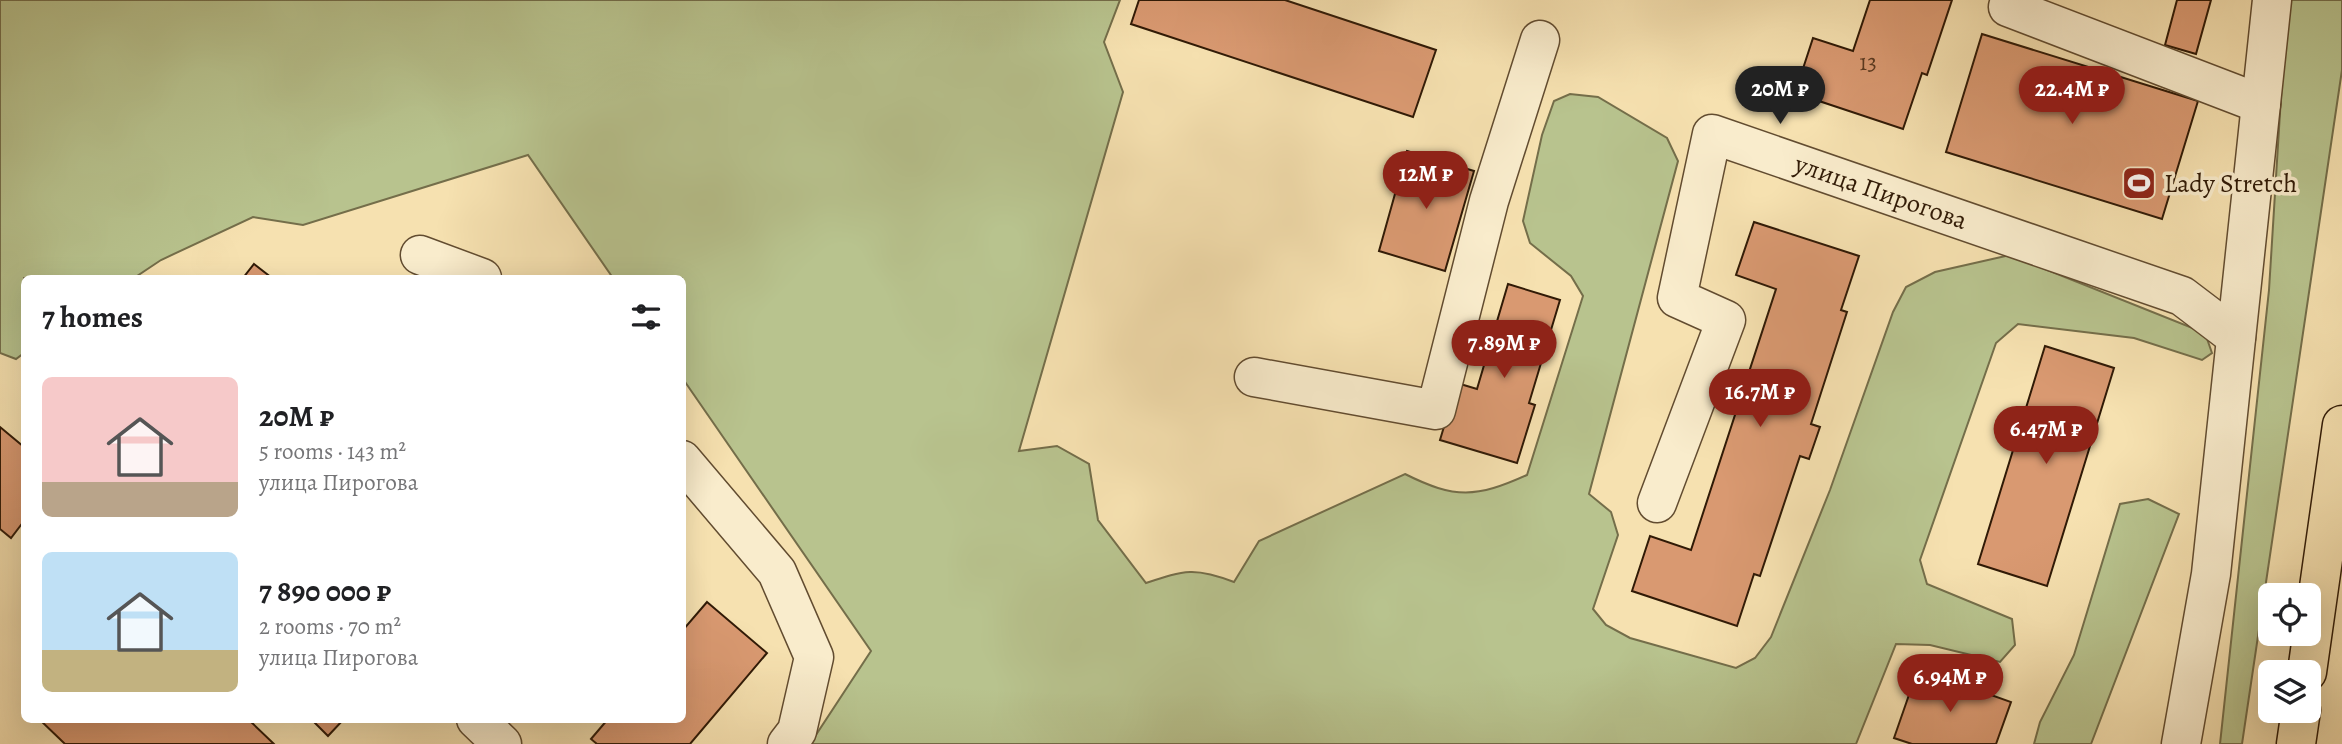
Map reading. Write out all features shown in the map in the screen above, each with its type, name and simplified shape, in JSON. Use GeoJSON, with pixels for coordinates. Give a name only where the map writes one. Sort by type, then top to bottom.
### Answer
{"type":"FeatureCollection","features":[{"type":"Feature","properties":{"kind":"main road"},"geometry":{"type":"LineString","coordinates":[[2309,660],[2342,425]]}},
{"type":"Feature","properties":{"kind":"main road"},"geometry":{"type":"LineString","coordinates":[[2297,744],[2299,723]]}},
{"type":"Feature","properties":{"kind":"street"},"geometry":{"type":"LineString","coordinates":[[2010,0],[2008,7],[2261,104]]}},
{"type":"Feature","properties":{"kind":"street"},"geometry":{"type":"LineString","coordinates":[[2181,744],[2211,574],[2272,0]]}},
{"type":"Feature","properties":{"kind":"street"},"geometry":{"type":"LineString","coordinates":[[1254,377],[1436,410],[1489,201],[1540,40]]}},
{"type":"Feature","properties":{"kind":"street","name":"улица Пирогова"},"geometry":{"type":"LineString","coordinates":[[1657,503],[1726,320],[1677,298],[1712,134],[2182,296],[2236,337]]}},
{"type":"Feature","properties":{"kind":"street"},"geometry":{"type":"LineString","coordinates":[[420,255],[474,275]]}},
{"type":"Feature","properties":{"kind":"street"},"geometry":{"type":"LineString","coordinates":[[686,465],[777,572],[814,657],[797,731],[787,744]]}},
{"type":"Feature","properties":{"kind":"street"},"geometry":{"type":"LineString","coordinates":[[480,723],[502,744]]}},
{"type":"Feature","properties":{"kind":"green space"},"geometry":{"type":"Polygon","coordinates":[[[0,0],[1120,0],[1104,42],[1123,92],[1019,451],[1057,446],[1089,464],[1098,520],[1146,583],[1190,572],[1209,574],[1234,582],[1259,541],[1405,474],[1438,488],[1466,492],[1493,488],[1527,475],[1583,296],[1571,276],[1530,243],[1523,221],[1542,135],[1554,101],[1570,94],[1598,97],[1667,138],[1678,161],[1589,494],[1611,512],[1618,535],[1593,609],[1606,625],[1630,638],[1736,668],[1755,658],[1771,637],[1830,490],[1893,312],[1906,287],[1935,272],[2010,255],[2205,333],[2212,353],[2202,360],[2134,338],[2018,324],[1996,343],[1920,560],[1927,584],[2012,619],[2015,645],[2000,662],[1930,645],[1896,644],[1856,744],[810,744],[871,651],[686,383],[686,275],[611,275],[528,155],[303,225],[253,217],[161,260],[138,275],[21,275],[21,355],[16,359],[0,353],[0,0]]]}},
{"type":"Feature","properties":{"kind":"green space"},"geometry":{"type":"Polygon","coordinates":[[[2287,0],[2342,0],[2342,70],[2266,583],[2258,583],[2258,636],[2242,744],[2220,744],[2269,290],[2287,0]]]}},
{"type":"Feature","properties":{"kind":"green space"},"geometry":{"type":"Polygon","coordinates":[[[2148,499],[2179,514],[2091,744],[2034,744],[2040,722],[2074,655],[2120,504],[2148,499]]]}},
{"type":"Feature","properties":{"kind":"building"},"geometry":{"type":"Polygon","coordinates":[[[1139,0],[1285,0],[1436,50],[1413,117],[1131,24],[1139,0]]]}},
{"type":"Feature","properties":{"kind":"building"},"geometry":{"type":"Polygon","coordinates":[[[1870,0],[1952,0],[1927,75],[1922,73],[1903,129],[1795,93],[1813,38],[1853,51],[1870,0]]]}},
{"type":"Feature","properties":{"kind":"building"},"geometry":{"type":"Polygon","coordinates":[[[2177,0],[2211,0],[2196,54],[2165,45],[2177,0]]]}},
{"type":"Feature","properties":{"kind":"building"},"geometry":{"type":"Polygon","coordinates":[[[1982,34],[2198,101],[2162,219],[1946,152],[1982,34]]]}},
{"type":"Feature","properties":{"kind":"building"},"geometry":{"type":"Polygon","coordinates":[[[1407,151],[1474,171],[1445,271],[1379,251],[1407,151]]]}},
{"type":"Feature","properties":{"kind":"building"},"geometry":{"type":"Polygon","coordinates":[[[1754,222],[1859,256],[1841,310],[1847,312],[1811,424],[1820,427],[1809,459],[1800,456],[1760,576],[1754,574],[1737,626],[1632,591],[1650,536],[1691,550],[1776,289],[1736,275],[1754,222]]]}},
{"type":"Feature","properties":{"kind":"building"},"geometry":{"type":"Polygon","coordinates":[[[254,264],[268,275],[245,275],[254,264]]]}},
{"type":"Feature","properties":{"kind":"building"},"geometry":{"type":"Polygon","coordinates":[[[1508,284],[1560,300],[1529,403],[1535,405],[1517,463],[1440,440],[1457,383],[1477,389],[1508,284]]]}},
{"type":"Feature","properties":{"kind":"building"},"geometry":{"type":"Polygon","coordinates":[[[2045,346],[2114,368],[2047,586],[1978,564],[2045,346]]]}},
{"type":"Feature","properties":{"kind":"building"},"geometry":{"type":"Polygon","coordinates":[[[0,427],[21,444],[21,525],[11,538],[0,529],[0,427]]]}},
{"type":"Feature","properties":{"kind":"building"},"geometry":{"type":"Polygon","coordinates":[[[707,602],[767,653],[690,744],[597,744],[591,739],[605,723],[686,723],[686,626],[707,602]]]}},
{"type":"Feature","properties":{"kind":"building"},"geometry":{"type":"Polygon","coordinates":[[[1918,669],[2011,702],[1996,744],[1912,744],[1894,738],[1918,669]]]}},
{"type":"Feature","properties":{"kind":"building"},"geometry":{"type":"Polygon","coordinates":[[[43,723],[252,723],[274,744],[65,744],[43,723]]]}},
{"type":"Feature","properties":{"kind":"building"},"geometry":{"type":"Polygon","coordinates":[[[315,723],[340,723],[328,736],[315,723]]]}},
{"type":"Feature","properties":{"kind":"place","name":"Lady Stretch"},"geometry":{"type":"Point","coordinates":[2139,183]}}]}
